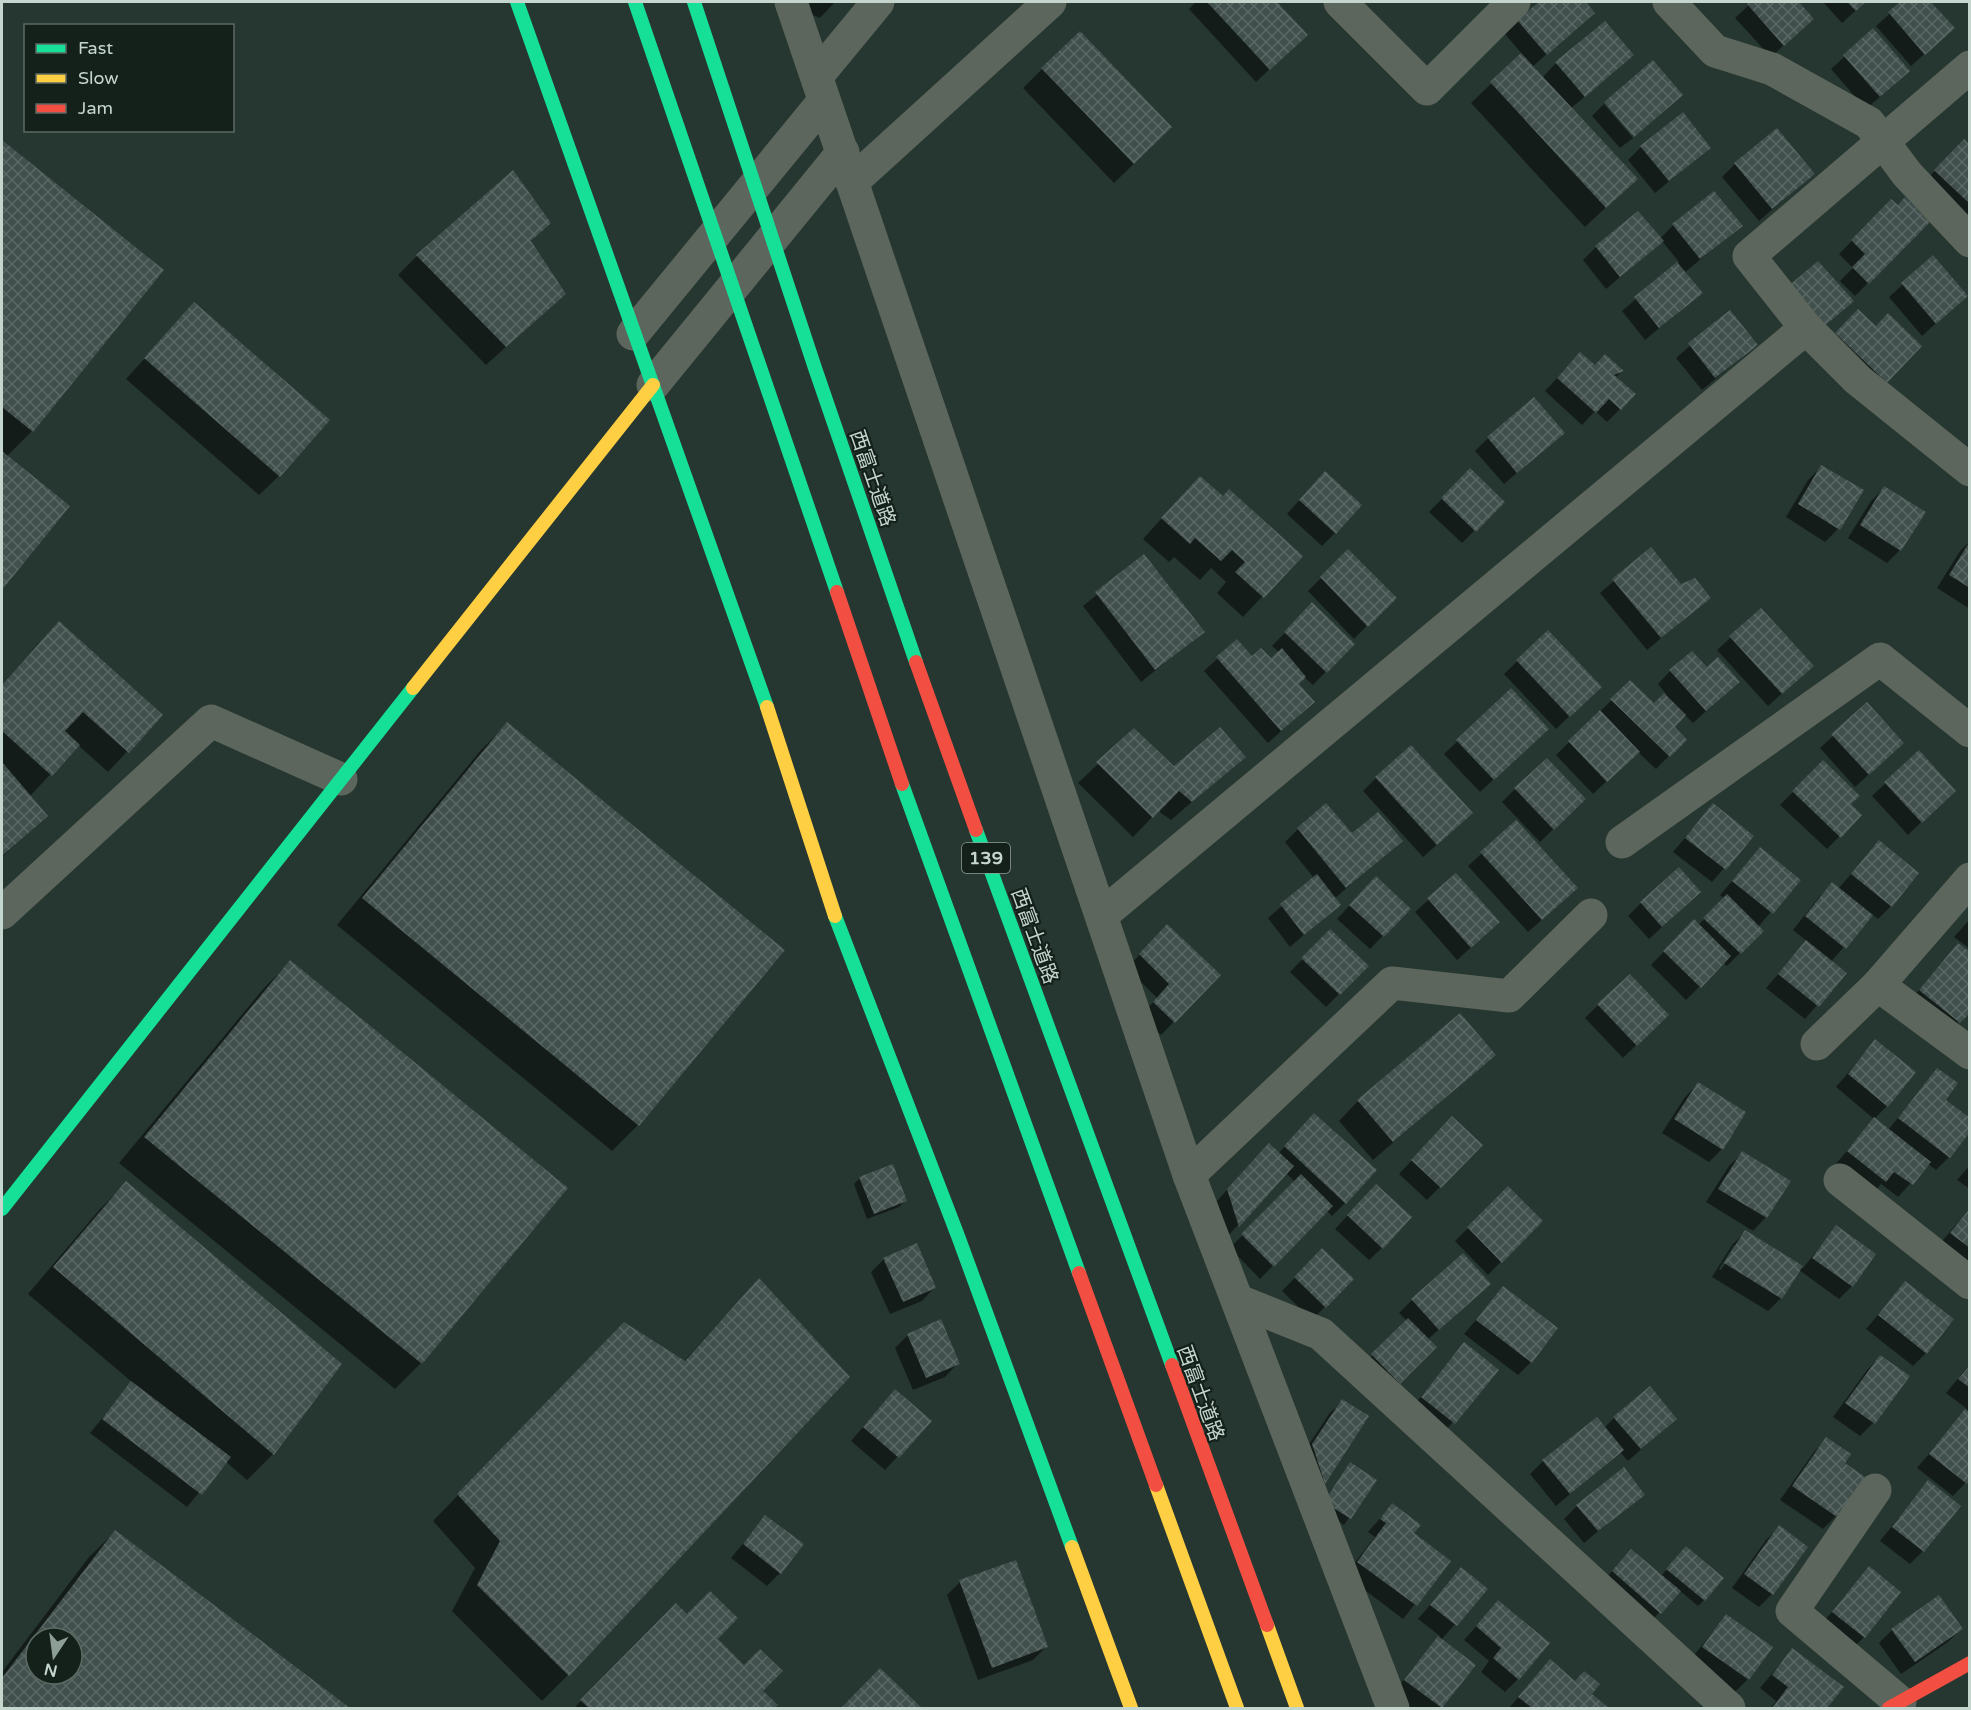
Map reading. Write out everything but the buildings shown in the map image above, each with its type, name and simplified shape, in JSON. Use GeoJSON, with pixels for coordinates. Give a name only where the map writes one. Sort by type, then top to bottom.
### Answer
{"type":"FeatureCollection","features":[{"type":"Feature","properties":{"kind":"main road"},"geometry":{"type":"LineString","coordinates":[[517,2],[633,334],[745,640],[841,934],[958,1236],[1131,1708]]}},
{"type":"Feature","properties":{"kind":"main road","name":"139"},"geometry":{"type":"LineString","coordinates":[[635,2],[927,856],[1237,1708]]}},
{"type":"Feature","properties":{"kind":"main road","name":"西富士道路"},"geometry":{"type":"LineString","coordinates":[[694,2],[815,368],[937,722],[1297,1708]]}},
{"type":"Feature","properties":{"kind":"main road"},"geometry":{"type":"LineString","coordinates":[[2,1209],[653,385]]}},
{"type":"Feature","properties":{"kind":"main road"},"geometry":{"type":"LineString","coordinates":[[1895,1705],[1970,1663]]}},
{"type":"Feature","properties":{"kind":"street"},"geometry":{"type":"LineString","coordinates":[[791,2],[1189,1175],[1393,1708]]}},
{"type":"Feature","properties":{"kind":"street"},"geometry":{"type":"LineString","coordinates":[[633,334],[821,88],[878,2]]}},
{"type":"Feature","properties":{"kind":"street"},"geometry":{"type":"LineString","coordinates":[[653,385],[847,167],[1050,2]]}},
{"type":"Feature","properties":{"kind":"street"},"geometry":{"type":"LineString","coordinates":[[1340,2],[1427,89],[1515,2]]}},
{"type":"Feature","properties":{"kind":"street"},"geometry":{"type":"LineString","coordinates":[[1669,2],[1715,51],[1772,69],[1869,123],[1907,174],[1970,241]]}},
{"type":"Feature","properties":{"kind":"street"},"geometry":{"type":"LineString","coordinates":[[1970,67],[1749,256],[1806,328],[1858,380],[1970,470]]}},
{"type":"Feature","properties":{"kind":"street"},"geometry":{"type":"LineString","coordinates":[[1102,915],[1806,328]]}},
{"type":"Feature","properties":{"kind":"street"},"geometry":{"type":"LineString","coordinates":[[1622,842],[1880,658],[1970,731]]}},
{"type":"Feature","properties":{"kind":"street"},"geometry":{"type":"LineString","coordinates":[[2,913],[211,721],[341,778]]}},
{"type":"Feature","properties":{"kind":"street"},"geometry":{"type":"LineString","coordinates":[[1817,1044],[1878,986],[1970,879]]}},
{"type":"Feature","properties":{"kind":"street"},"geometry":{"type":"LineString","coordinates":[[1189,1175],[1392,983],[1509,996],[1591,915]]}},
{"type":"Feature","properties":{"kind":"street"},"geometry":{"type":"LineString","coordinates":[[1878,986],[1970,1053]]}},
{"type":"Feature","properties":{"kind":"street"},"geometry":{"type":"LineString","coordinates":[[1840,1180],[1970,1283]]}},
{"type":"Feature","properties":{"kind":"street"},"geometry":{"type":"LineString","coordinates":[[1239,1301],[1321,1334],[1729,1708]]}},
{"type":"Feature","properties":{"kind":"street"},"geometry":{"type":"LineString","coordinates":[[1875,1490],[1792,1611],[1895,1705]]}},
{"type":"Feature","properties":{"kind":"traffic: fast"},"geometry":{"type":"LineString","coordinates":[[517,2],[767,707]]}},
{"type":"Feature","properties":{"kind":"traffic: fast"},"geometry":{"type":"LineString","coordinates":[[635,2],[837,592]]}},
{"type":"Feature","properties":{"kind":"traffic: fast"},"geometry":{"type":"LineString","coordinates":[[694,2],[815,368],[916,662]]}},
{"type":"Feature","properties":{"kind":"traffic: fast"},"geometry":{"type":"LineString","coordinates":[[2,1209],[413,688]]}},
{"type":"Feature","properties":{"kind":"traffic: fast"},"geometry":{"type":"LineString","coordinates":[[902,784],[1079,1273]]}},
{"type":"Feature","properties":{"kind":"traffic: fast"},"geometry":{"type":"LineString","coordinates":[[976,830],[1172,1365]]}},
{"type":"Feature","properties":{"kind":"traffic: fast"},"geometry":{"type":"LineString","coordinates":[[835,916],[958,1236],[1072,1547]]}},
{"type":"Feature","properties":{"kind":"traffic: slow"},"geometry":{"type":"LineString","coordinates":[[413,688],[653,385]]}},
{"type":"Feature","properties":{"kind":"traffic: slow"},"geometry":{"type":"LineString","coordinates":[[767,707],[835,916]]}},
{"type":"Feature","properties":{"kind":"traffic: slow"},"geometry":{"type":"LineString","coordinates":[[1156,1485],[1237,1708]]}},
{"type":"Feature","properties":{"kind":"traffic: slow"},"geometry":{"type":"LineString","coordinates":[[1072,1547],[1131,1708]]}},
{"type":"Feature","properties":{"kind":"traffic: slow"},"geometry":{"type":"LineString","coordinates":[[1267,1625],[1297,1708]]}},
{"type":"Feature","properties":{"kind":"traffic: jam"},"geometry":{"type":"LineString","coordinates":[[837,592],[902,784]]}},
{"type":"Feature","properties":{"kind":"traffic: jam"},"geometry":{"type":"LineString","coordinates":[[916,662],[976,830]]}},
{"type":"Feature","properties":{"kind":"traffic: jam"},"geometry":{"type":"LineString","coordinates":[[1079,1273],[1156,1485]]}},
{"type":"Feature","properties":{"kind":"traffic: jam"},"geometry":{"type":"LineString","coordinates":[[1172,1365],[1267,1625]]}},
{"type":"Feature","properties":{"kind":"traffic: jam"},"geometry":{"type":"LineString","coordinates":[[1889,1708],[1970,1663]]}}]}
